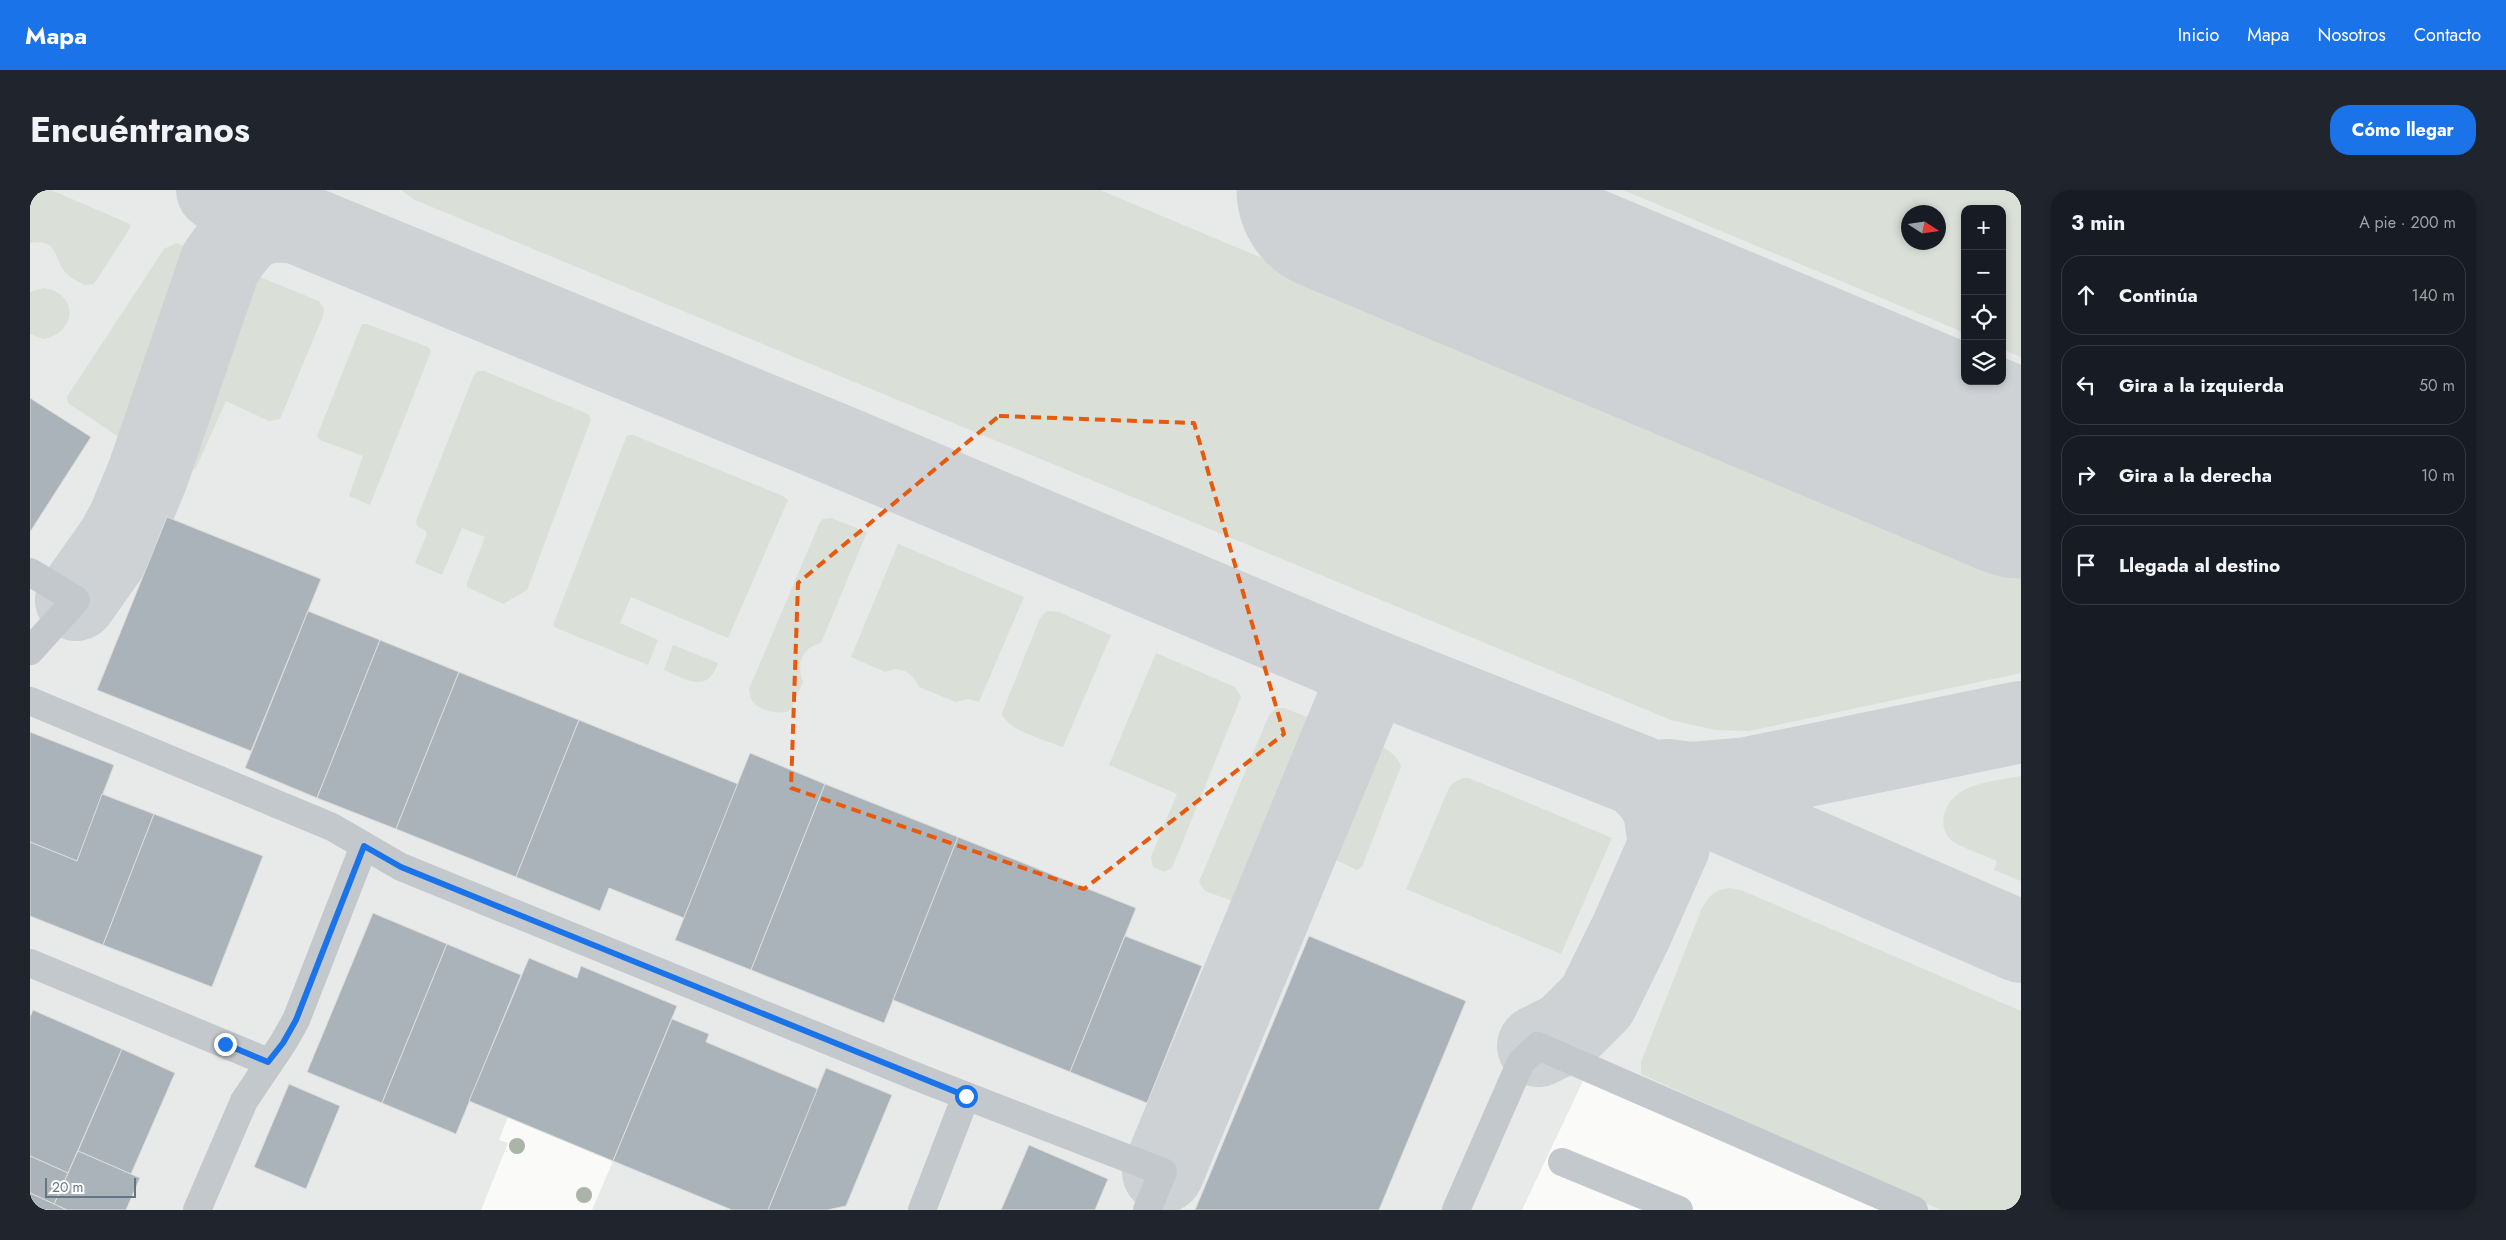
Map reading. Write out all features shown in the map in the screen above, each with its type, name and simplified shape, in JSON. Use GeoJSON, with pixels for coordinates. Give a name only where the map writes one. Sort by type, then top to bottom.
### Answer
{"type":"FeatureCollection","features":[{"type":"Feature","properties":{"kind":"lane"},"geometry":{"type":"LineString","coordinates":[[30,572],[76,600],[30,651]]}},
{"type":"Feature","properties":{"kind":"lane"},"geometry":{"type":"LineString","coordinates":[[30,702],[332,826],[401,867],[966,1096],[1163,1172],[1147,1210]]}},
{"type":"Feature","properties":{"kind":"lane"},"geometry":{"type":"LineString","coordinates":[[197,1210],[244,1101],[296,1020],[364,846]]}},
{"type":"Feature","properties":{"kind":"lane"},"geometry":{"type":"LineString","coordinates":[[30,962],[268,1062]]}},
{"type":"Feature","properties":{"kind":"lane"},"geometry":{"type":"LineString","coordinates":[[1456,1210],[1521,1062],[1538,1046],[1914,1210]]}},
{"type":"Feature","properties":{"kind":"lane"},"geometry":{"type":"LineString","coordinates":[[922,1210],[966,1096]]}},
{"type":"Feature","properties":{"kind":"lane"},"geometry":{"type":"LineString","coordinates":[[1562,1162],[1679,1210]]}},
{"type":"Feature","properties":{"kind":"highlighted area"},"geometry":{"type":"Polygon","coordinates":[[[999,416],[1194,423],[1284,734],[1084,889],[791,788],[798,583],[999,416]]]}},
{"type":"Feature","properties":{"kind":"shaded area"},"geometry":{"type":"Polygon","coordinates":[[[30,190],[2021,190],[2021,1210],[1885,1210],[1583,1081],[1522,1210],[592,1210],[613,1161],[508,1117],[499,1140],[508,1143],[481,1210],[30,1210],[30,190]]]}},
{"type":"Feature","properties":{"kind":"shaded area"},"geometry":{"type":"Polygon","coordinates":[[[30,190],[51,190],[130,224],[130,228],[94,284],[85,285],[69,276],[63,269],[55,252],[47,244],[40,242],[30,243],[30,190]]]}},
{"type":"Feature","properties":{"kind":"shaded area"},"geometry":{"type":"Polygon","coordinates":[[[401,190],[1100,190],[2021,577],[2021,673],[1749,731],[1716,730],[1671,720],[415,200],[401,190]]]}},
{"type":"Feature","properties":{"kind":"shaded area"},"geometry":{"type":"Polygon","coordinates":[[[1623,190],[2021,190],[2021,357],[2006,351],[2006,205],[1961,205],[1961,331],[1623,190]]]}},
{"type":"Feature","properties":{"kind":"shaded area"},"geometry":{"type":"Polygon","coordinates":[[[176,243],[192,249],[197,260],[197,271],[141,437],[135,442],[128,443],[68,403],[67,397],[164,249],[176,243]]]}},
{"type":"Feature","properties":{"kind":"shaded area"},"geometry":{"type":"Polygon","coordinates":[[[238,271],[245,271],[319,301],[324,309],[323,316],[280,419],[269,421],[226,401],[196,468],[192,471],[175,465],[174,458],[229,282],[238,271]]]}},
{"type":"Feature","properties":{"kind":"shaded area"},"geometry":{"type":"Polygon","coordinates":[[[44,288],[55,291],[63,297],[68,304],[69,313],[68,321],[63,329],[55,335],[44,339],[30,334],[30,292],[44,288]]]}},
{"type":"Feature","properties":{"kind":"shaded area"},"geometry":{"type":"Polygon","coordinates":[[[362,324],[367,324],[428,347],[431,351],[370,505],[349,496],[363,456],[320,440],[317,436],[362,324]]]}},
{"type":"Feature","properties":{"kind":"shaded area"},"geometry":{"type":"Polygon","coordinates":[[[478,371],[484,371],[588,414],[591,419],[527,590],[503,604],[467,587],[485,537],[462,528],[442,575],[415,563],[427,534],[425,530],[417,526],[416,521],[474,375],[478,371]]]}},
{"type":"Feature","properties":{"kind":"shaded area"},"geometry":{"type":"Polygon","coordinates":[[[627,435],[633,435],[783,496],[788,500],[728,638],[631,597],[620,623],[658,640],[648,665],[556,628],[553,625],[627,435]]]}},
{"type":"Feature","properties":{"kind":"shaded area"},"geometry":{"type":"Polygon","coordinates":[[[831,518],[867,532],[821,643],[809,648],[802,657],[800,669],[803,682],[791,709],[783,712],[771,712],[760,708],[753,702],[749,689],[820,522],[823,519],[831,518]]]}},
{"type":"Feature","properties":{"kind":"shaded area"},"geometry":{"type":"Polygon","coordinates":[[[898,544],[1024,597],[979,702],[968,699],[956,702],[919,687],[913,677],[905,671],[895,669],[885,672],[851,657],[898,544]]]}},
{"type":"Feature","properties":{"kind":"shaded area"},"geometry":{"type":"Polygon","coordinates":[[[1047,611],[1059,612],[1111,635],[1063,747],[1019,730],[1005,719],[1002,713],[1040,618],[1047,611]]]}},
{"type":"Feature","properties":{"kind":"shaded area"},"geometry":{"type":"Polygon","coordinates":[[[673,645],[718,663],[713,673],[702,682],[695,682],[664,670],[673,645]]]}},
{"type":"Feature","properties":{"kind":"shaded area"},"geometry":{"type":"Polygon","coordinates":[[[1156,653],[1235,687],[1241,697],[1172,868],[1164,872],[1153,867],[1151,857],[1177,794],[1109,765],[1156,653]]]}},
{"type":"Feature","properties":{"kind":"shaded area"},"geometry":{"type":"Polygon","coordinates":[[[1276,708],[1284,708],[1322,723],[1326,727],[1327,736],[1257,903],[1249,907],[1205,891],[1199,882],[1269,715],[1276,708]]]}},
{"type":"Feature","properties":{"kind":"shaded area"},"geometry":{"type":"Polygon","coordinates":[[[1365,743],[1387,750],[1399,761],[1401,766],[1362,867],[1357,870],[1332,858],[1323,829],[1350,758],[1355,750],[1365,743]]]}},
{"type":"Feature","properties":{"kind":"shaded area"},"geometry":{"type":"Polygon","coordinates":[[[2021,776],[2021,881],[1994,870],[1997,861],[1967,849],[1951,840],[1945,832],[1943,822],[1949,804],[1965,790],[1986,782],[2021,776]]]}},
{"type":"Feature","properties":{"kind":"shaded area"},"geometry":{"type":"Polygon","coordinates":[[[1463,778],[1469,778],[1612,838],[1561,954],[1406,889],[1449,788],[1453,783],[1463,778]]]}},
{"type":"Feature","properties":{"kind":"shaded area"},"geometry":{"type":"Polygon","coordinates":[[[1729,888],[1741,890],[2021,1011],[2021,1210],[1941,1210],[1641,1074],[1641,1062],[1702,908],[1713,894],[1719,890],[1729,888]]]}},
{"type":"Feature","properties":{"kind":"building"},"geometry":{"type":"Polygon","coordinates":[[[30,398],[91,437],[30,532],[30,398]]]}},
{"type":"Feature","properties":{"kind":"building"},"geometry":{"type":"Polygon","coordinates":[[[167,517],[321,579],[251,751],[97,690],[167,517]]]}},
{"type":"Feature","properties":{"kind":"building"},"geometry":{"type":"Polygon","coordinates":[[[308,611],[380,640],[317,798],[245,768],[308,611]]]}},
{"type":"Feature","properties":{"kind":"building"},"geometry":{"type":"Polygon","coordinates":[[[380,640],[459,672],[396,829],[317,798],[380,640]]]}},
{"type":"Feature","properties":{"kind":"building"},"geometry":{"type":"Polygon","coordinates":[[[459,672],[579,720],[516,877],[396,829],[459,672]]]}},
{"type":"Feature","properties":{"kind":"building"},"geometry":{"type":"Polygon","coordinates":[[[579,720],[738,784],[684,918],[609,888],[600,911],[516,877],[579,720]]]}},
{"type":"Feature","properties":{"kind":"building"},"geometry":{"type":"Polygon","coordinates":[[[30,732],[114,765],[77,861],[30,842],[30,732]]]}},
{"type":"Feature","properties":{"kind":"building"},"geometry":{"type":"Polygon","coordinates":[[[750,753],[825,784],[751,970],[675,940],[750,753]]]}},
{"type":"Feature","properties":{"kind":"building"},"geometry":{"type":"Polygon","coordinates":[[[825,784],[958,837],[884,1023],[751,970],[825,784]]]}},
{"type":"Feature","properties":{"kind":"building"},"geometry":{"type":"Polygon","coordinates":[[[102,794],[154,814],[103,945],[30,916],[30,842],[77,861],[102,794]]]}},
{"type":"Feature","properties":{"kind":"building"},"geometry":{"type":"Polygon","coordinates":[[[154,814],[263,856],[212,987],[103,945],[154,814]]]}},
{"type":"Feature","properties":{"kind":"building"},"geometry":{"type":"Polygon","coordinates":[[[958,837],[1136,908],[1070,1072],[893,1000],[958,837]]]}},
{"type":"Feature","properties":{"kind":"building"},"geometry":{"type":"Polygon","coordinates":[[[373,913],[447,944],[382,1103],[307,1072],[373,913]]]}},
{"type":"Feature","properties":{"kind":"building"},"geometry":{"type":"Polygon","coordinates":[[[1125,936],[1202,966],[1147,1103],[1070,1072],[1125,936]]]}},
{"type":"Feature","properties":{"kind":"building"},"geometry":{"type":"Polygon","coordinates":[[[1309,936],[1466,1001],[1379,1210],[1195,1210],[1309,936]]]}},
{"type":"Feature","properties":{"kind":"building"},"geometry":{"type":"Polygon","coordinates":[[[447,944],[521,975],[456,1134],[382,1103],[447,944]]]}},
{"type":"Feature","properties":{"kind":"building"},"geometry":{"type":"Polygon","coordinates":[[[529,958],[577,978],[581,966],[677,1006],[613,1161],[469,1101],[529,958]]]}},
{"type":"Feature","properties":{"kind":"building"},"geometry":{"type":"Polygon","coordinates":[[[33,1010],[122,1049],[68,1173],[30,1156],[30,1017],[33,1010]]]}},
{"type":"Feature","properties":{"kind":"building"},"geometry":{"type":"Polygon","coordinates":[[[672,1019],[709,1034],[706,1042],[818,1089],[768,1210],[732,1210],[613,1161],[672,1019]]]}},
{"type":"Feature","properties":{"kind":"building"},"geometry":{"type":"Polygon","coordinates":[[[122,1049],[175,1073],[131,1174],[78,1151],[122,1049]]]}},
{"type":"Feature","properties":{"kind":"building"},"geometry":{"type":"Polygon","coordinates":[[[826,1068],[892,1095],[846,1206],[827,1210],[768,1210],[826,1068]]]}},
{"type":"Feature","properties":{"kind":"building"},"geometry":{"type":"Polygon","coordinates":[[[289,1084],[340,1106],[306,1189],[254,1167],[289,1084]]]}},
{"type":"Feature","properties":{"kind":"building"},"geometry":{"type":"Polygon","coordinates":[[[1029,1145],[1108,1179],[1095,1210],[1001,1210],[1029,1145]]]}},
{"type":"Feature","properties":{"kind":"building"},"geometry":{"type":"Polygon","coordinates":[[[78,1151],[140,1178],[126,1210],[67,1210],[54,1204],[78,1151]]]}},
{"type":"Feature","properties":{"kind":"building"},"geometry":{"type":"Polygon","coordinates":[[[30,1156],[68,1173],[54,1204],[30,1193],[30,1156]]]}},
{"type":"Feature","properties":{"kind":"building"},"geometry":{"type":"Polygon","coordinates":[[[30,1193],[54,1204],[67,1210],[30,1210],[30,1193]]]}},
{"type":"Feature","properties":{"kind":"taxiway"},"geometry":{"type":"LineString","coordinates":[[217,190],[835,444],[1371,670],[1639,776],[2021,942]]}},
{"type":"Feature","properties":{"kind":"taxiway"},"geometry":{"type":"LineString","coordinates":[[76,600],[117,542],[129,520],[148,474],[220,264],[244,233],[253,228],[272,222],[301,223]]}},
{"type":"Feature","properties":{"kind":"taxiway"},"geometry":{"type":"LineString","coordinates":[[1163,1172],[1371,670]]}},
{"type":"Feature","properties":{"kind":"taxiway"},"geometry":{"type":"LineString","coordinates":[[1667,780],[1691,783],[1748,778],[2021,722]]}},
{"type":"Feature","properties":{"kind":"taxiway"},"geometry":{"type":"LineString","coordinates":[[1538,1046],[1566,1032],[1597,1001],[1631,932],[1669,846],[1664,808],[1654,792],[1639,776]]}},
{"type":"Feature","properties":{"kind":"runway"},"geometry":{"type":"LineString","coordinates":[[1339,190],[2021,476]]}},
{"type":"Feature","properties":{"kind":"route"},"geometry":{"type":"LineString","coordinates":[[225,1044],[268,1062],[283,1043],[296,1020],[364,846],[401,867],[966,1096]]}}]}
